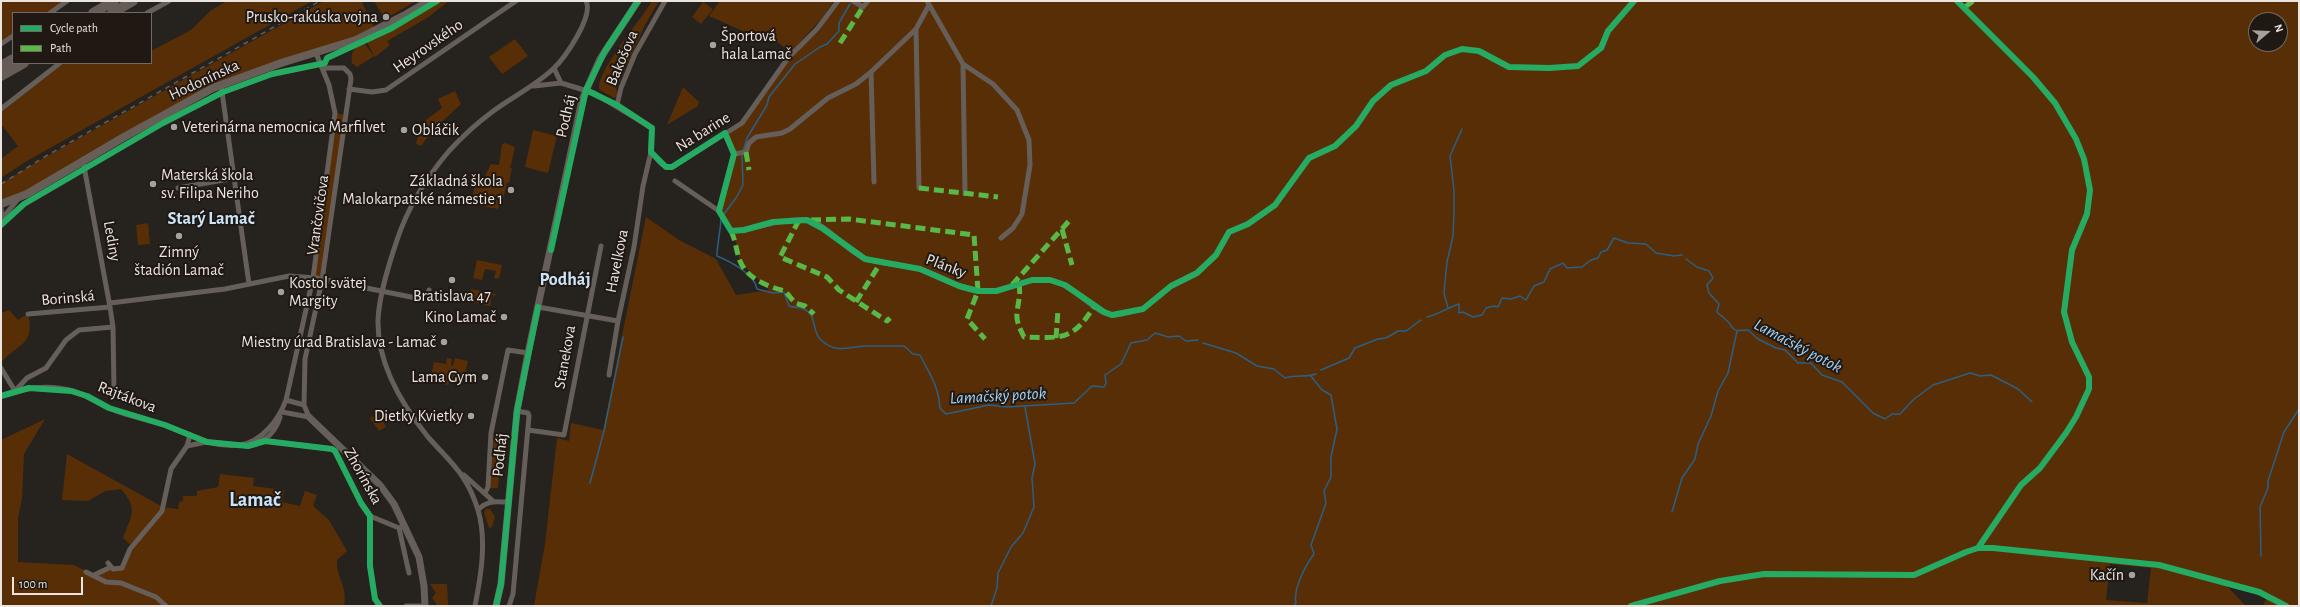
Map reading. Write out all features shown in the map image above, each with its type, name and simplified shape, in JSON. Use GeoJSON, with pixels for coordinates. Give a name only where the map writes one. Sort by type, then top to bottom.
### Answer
{"type":"FeatureCollection","features":[{"type":"Feature","properties":{"kind":"highway"},"geometry":{"type":"LineString","coordinates":[[95,12],[114,1]]}},
{"type":"Feature","properties":{"kind":"highway"},"geometry":{"type":"LineString","coordinates":[[114,12],[133,1]]}},
{"type":"Feature","properties":{"kind":"highway"},"geometry":{"type":"LineString","coordinates":[[1,66],[12,59]]}},
{"type":"Feature","properties":{"kind":"highway"},"geometry":{"type":"LineString","coordinates":[[1,76],[22,64]]}},
{"type":"Feature","properties":{"kind":"main road","name":"Hodonínska"},"geometry":{"type":"LineString","coordinates":[[1,204],[19,198],[188,101],[222,85],[356,40],[402,17],[429,1]]}},
{"type":"Feature","properties":{"kind":"street"},"geometry":{"type":"LineString","coordinates":[[51,12],[67,1]]}},
{"type":"Feature","properties":{"kind":"street"},"geometry":{"type":"LineString","coordinates":[[149,12],[169,1]]}},
{"type":"Feature","properties":{"kind":"street","name":"Heyrovského"},"geometry":{"type":"LineString","coordinates":[[349,89],[372,92],[386,90],[516,1]]}},
{"type":"Feature","properties":{"kind":"street"},"geometry":{"type":"LineString","coordinates":[[493,501],[462,473],[416,422],[401,400],[379,338],[378,319],[383,292],[397,240],[416,194],[450,150],[490,113],[533,86],[554,68],[588,16],[588,5],[586,1]]}},
{"type":"Feature","properties":{"kind":"street","name":"Podháj"},"geometry":{"type":"LineString","coordinates":[[496,606],[501,584],[507,502],[518,412],[528,353],[586,90],[605,51],[638,1]]}},
{"type":"Feature","properties":{"kind":"street","name":"Bakošova"},"geometry":{"type":"LineString","coordinates":[[617,105],[621,88],[635,54],[665,1]]}},
{"type":"Feature","properties":{"kind":"street","name":"Na barine"},"geometry":{"type":"LineString","coordinates":[[651,152],[663,165],[670,168],[742,123],[788,58],[817,29],[838,1]]}},
{"type":"Feature","properties":{"kind":"street"},"geometry":{"type":"LineString","coordinates":[[853,1],[863,7],[868,1]]}},
{"type":"Feature","properties":{"kind":"street"},"geometry":{"type":"LineString","coordinates":[[737,154],[746,152],[749,143],[756,137],[782,133],[790,129],[828,98],[856,84],[871,72],[916,29],[928,3]]}},
{"type":"Feature","properties":{"kind":"street"},"geometry":{"type":"LineString","coordinates":[[928,3],[963,64],[993,84],[1017,110],[1029,140],[1030,165],[1022,214],[1013,228],[1001,238]]}},
{"type":"Feature","properties":{"kind":"street"},"geometry":{"type":"LineString","coordinates":[[916,29],[919,188]]}},
{"type":"Feature","properties":{"kind":"street"},"geometry":{"type":"LineString","coordinates":[[1,44],[12,37]]}},
{"type":"Feature","properties":{"kind":"street","name":"Vrančovičova"},"geometry":{"type":"LineString","coordinates":[[265,441],[278,423],[286,400],[313,278],[335,113],[323,68],[316,53]]}},
{"type":"Feature","properties":{"kind":"street"},"geometry":{"type":"LineString","coordinates":[[1,109],[59,64]]}},
{"type":"Feature","properties":{"kind":"street"},"geometry":{"type":"LineString","coordinates":[[963,64],[965,194]]}},
{"type":"Feature","properties":{"kind":"street","name":"Vrančovičova"},"geometry":{"type":"LineString","coordinates":[[309,417],[304,405],[304,359],[322,280],[351,79],[348,71],[344,68],[323,68]]}},
{"type":"Feature","properties":{"kind":"street"},"geometry":{"type":"LineString","coordinates":[[554,68],[561,83]]}},
{"type":"Feature","properties":{"kind":"street"},"geometry":{"type":"LineString","coordinates":[[871,72],[874,182]]}},
{"type":"Feature","properties":{"kind":"street"},"geometry":{"type":"LineString","coordinates":[[533,86],[561,83],[586,90],[617,105]]}},
{"type":"Feature","properties":{"kind":"street"},"geometry":{"type":"LineString","coordinates":[[222,85],[250,284]]}},
{"type":"Feature","properties":{"kind":"street","name":"Havelkova"},"geometry":{"type":"LineString","coordinates":[[609,375],[618,321],[634,248],[643,186],[651,152],[652,128],[617,105]]}},
{"type":"Feature","properties":{"kind":"street"},"geometry":{"type":"LineString","coordinates":[[675,181],[719,211],[737,154],[725,133]]}},
{"type":"Feature","properties":{"kind":"street","name":"Lediny"},"geometry":{"type":"LineString","coordinates":[[83,161],[113,327],[114,389]]}},
{"type":"Feature","properties":{"kind":"street"},"geometry":{"type":"LineString","coordinates":[[178,188],[235,178]]}},
{"type":"Feature","properties":{"kind":"street"},"geometry":{"type":"LineString","coordinates":[[2,220],[19,198]]}},
{"type":"Feature","properties":{"kind":"street"},"geometry":{"type":"LineString","coordinates":[[1,208],[2,220]]}},
{"type":"Feature","properties":{"kind":"street","name":"Plánky"},"geometry":{"type":"LineString","coordinates":[[731,231],[744,230],[773,222],[807,220],[822,228],[865,259],[920,269],[972,290],[997,291],[1032,280],[1050,280],[1064,285],[1104,312],[1112,315],[1130,312]]}},
{"type":"Feature","properties":{"kind":"street","name":"Stanekova"},"geometry":{"type":"LineString","coordinates":[[528,430],[564,435],[586,316],[601,246]]}},
{"type":"Feature","properties":{"kind":"street","name":"Borinská"},"geometry":{"type":"LineString","coordinates":[[28,314],[110,305],[250,284],[290,276],[313,278],[422,299],[428,295],[429,290]]}},
{"type":"Feature","properties":{"kind":"street"},"geometry":{"type":"LineString","coordinates":[[538,307],[618,321]]}},
{"type":"Feature","properties":{"kind":"street"},"geometry":{"type":"LineString","coordinates":[[1,368],[15,391],[27,378],[46,368],[66,340],[79,330],[113,327]]}},
{"type":"Feature","properties":{"kind":"street"},"geometry":{"type":"LineString","coordinates":[[485,493],[488,487],[491,433],[508,350],[528,353]]}},
{"type":"Feature","properties":{"kind":"street","name":"Rajtákova"},"geometry":{"type":"LineString","coordinates":[[1,396],[29,388],[72,390],[87,396],[108,408],[165,425],[207,442],[241,445],[259,436],[281,414]]}},
{"type":"Feature","properties":{"kind":"street"},"geometry":{"type":"LineString","coordinates":[[286,400],[304,405]]}},
{"type":"Feature","properties":{"kind":"street","name":"Podháj"},"geometry":{"type":"LineString","coordinates":[[509,606],[513,594],[530,416],[528,413],[518,412]]}},
{"type":"Feature","properties":{"kind":"street"},"geometry":{"type":"LineString","coordinates":[[281,414],[309,417],[338,449],[380,485],[394,504],[402,527],[420,562],[425,606],[406,606]]}},
{"type":"Feature","properties":{"kind":"street"},"geometry":{"type":"LineString","coordinates":[[94,575],[110,565],[118,570],[124,566],[130,549],[158,518],[166,500],[171,469],[187,446],[190,435]]}},
{"type":"Feature","properties":{"kind":"street"},"geometry":{"type":"LineString","coordinates":[[253,445],[265,441]]}},
{"type":"Feature","properties":{"kind":"street","name":"Zhorínska"},"geometry":{"type":"LineString","coordinates":[[265,441],[338,449],[361,503],[370,516],[370,566],[375,599],[380,606]]}},
{"type":"Feature","properties":{"kind":"street"},"geometry":{"type":"LineString","coordinates":[[187,446],[207,442]]}},
{"type":"Feature","properties":{"kind":"street"},"geometry":{"type":"LineString","coordinates":[[462,473],[478,510],[481,522],[481,562],[475,606]]}},
{"type":"Feature","properties":{"kind":"street"},"geometry":{"type":"LineString","coordinates":[[478,510],[484,504],[493,501],[507,502]]}},
{"type":"Feature","properties":{"kind":"street"},"geometry":{"type":"LineString","coordinates":[[370,516],[402,527]]}},
{"type":"Feature","properties":{"kind":"street"},"geometry":{"type":"LineString","coordinates":[[402,527],[410,573]]}},
{"type":"Feature","properties":{"kind":"street"},"geometry":{"type":"LineString","coordinates":[[86,572],[106,582],[121,583],[156,597],[166,606]]}},
{"type":"Feature","properties":{"kind":"shaded area"},"geometry":{"type":"Polygon","coordinates":[[[1,1],[67,1],[51,12],[12,12],[12,37],[1,44],[1,1]]]}},
{"type":"Feature","properties":{"kind":"shaded area"},"geometry":{"type":"Polygon","coordinates":[[[227,1],[312,1],[25,162],[1,178],[1,159],[18,146],[1,124],[1,112],[63,64],[152,64],[152,50],[191,30],[210,11],[227,1]]]}},
{"type":"Feature","properties":{"kind":"shaded area"},"geometry":{"type":"Polygon","coordinates":[[[324,1],[365,1],[362,3],[376,31],[429,1],[449,1],[427,18],[387,41],[390,45],[375,57],[364,37],[231,81],[12,201],[1,199],[1,184],[28,167],[324,1]]]}},
{"type":"Feature","properties":{"kind":"shaded area"},"geometry":{"type":"Polygon","coordinates":[[[374,1],[416,1],[385,19],[374,1]]]}},
{"type":"Feature","properties":{"kind":"shaded area"},"geometry":{"type":"Polygon","coordinates":[[[652,1],[659,1],[645,25],[616,89],[618,95],[614,98],[600,90],[600,83],[611,60],[652,1]]]}},
{"type":"Feature","properties":{"kind":"shaded area"},"geometry":{"type":"Polygon","coordinates":[[[720,1],[834,1],[821,19],[790,53],[768,33],[761,39],[709,16],[720,1]]]}},
{"type":"Feature","properties":{"kind":"shaded area"},"geometry":{"type":"Polygon","coordinates":[[[839,1],[2299,1],[2299,606],[2263,606],[2266,599],[2262,594],[2224,583],[2246,606],[534,606],[545,544],[557,438],[569,441],[571,423],[603,430],[646,217],[679,240],[716,259],[736,295],[769,290],[740,262],[735,239],[719,211],[734,154],[725,133],[742,123],[790,56],[819,31],[839,1]],[[2110,564],[2106,600],[2147,603],[2151,568],[2110,564]]]}},
{"type":"Feature","properties":{"kind":"shaded area"},"geometry":{"type":"Polygon","coordinates":[[[703,2],[713,9],[701,24],[692,17],[703,2]]]}},
{"type":"Feature","properties":{"kind":"shaded area"},"geometry":{"type":"Polygon","coordinates":[[[515,39],[528,56],[502,74],[489,57],[515,39]]]}},
{"type":"Feature","properties":{"kind":"shaded area"},"geometry":{"type":"Polygon","coordinates":[[[364,43],[374,56],[357,67],[352,63],[352,53],[355,48],[364,43]]]}},
{"type":"Feature","properties":{"kind":"shaded area"},"geometry":{"type":"Polygon","coordinates":[[[683,87],[699,102],[698,106],[667,125],[683,87]]]}},
{"type":"Feature","properties":{"kind":"shaded area"},"geometry":{"type":"Polygon","coordinates":[[[455,91],[461,104],[431,132],[422,123],[442,108],[438,99],[455,91]]]}},
{"type":"Feature","properties":{"kind":"shaded area"},"geometry":{"type":"Polygon","coordinates":[[[335,113],[345,115],[322,280],[313,278],[335,113]]]}},
{"type":"Feature","properties":{"kind":"shaded area"},"geometry":{"type":"Polygon","coordinates":[[[420,128],[429,135],[421,146],[416,144],[420,128]]]}},
{"type":"Feature","properties":{"kind":"shaded area"},"geometry":{"type":"Polygon","coordinates":[[[533,130],[557,136],[548,173],[525,167],[533,130]]]}},
{"type":"Feature","properties":{"kind":"shaded area"},"geometry":{"type":"Polygon","coordinates":[[[505,143],[515,147],[511,165],[509,167],[512,168],[509,183],[499,181],[507,183],[503,200],[473,195],[476,177],[484,178],[491,164],[499,165],[502,144],[505,143]]]}},
{"type":"Feature","properties":{"kind":"shaded area"},"geometry":{"type":"Polygon","coordinates":[[[484,198],[501,201],[498,209],[482,206],[484,198]]]}},
{"type":"Feature","properties":{"kind":"shaded area"},"geometry":{"type":"Polygon","coordinates":[[[148,223],[150,244],[138,245],[136,225],[148,223]]]}},
{"type":"Feature","properties":{"kind":"shaded area"},"geometry":{"type":"Polygon","coordinates":[[[477,260],[502,265],[499,279],[494,278],[496,271],[485,269],[482,280],[473,278],[477,260]]]}},
{"type":"Feature","properties":{"kind":"shaded area"},"geometry":{"type":"Polygon","coordinates":[[[471,289],[496,294],[495,296],[492,295],[490,306],[469,301],[471,289]]]}},
{"type":"Feature","properties":{"kind":"shaded area"},"geometry":{"type":"Polygon","coordinates":[[[9,310],[18,320],[28,314],[30,325],[29,332],[27,339],[1,363],[1,313],[9,310]]]}},
{"type":"Feature","properties":{"kind":"shaded area"},"geometry":{"type":"Polygon","coordinates":[[[447,358],[452,359],[451,365],[453,366],[455,358],[468,361],[462,385],[450,382],[451,377],[448,385],[430,381],[434,362],[446,364],[447,358]]]}},
{"type":"Feature","properties":{"kind":"shaded area"},"geometry":{"type":"Polygon","coordinates":[[[379,413],[386,427],[379,431],[370,418],[379,413]]]}},
{"type":"Feature","properties":{"kind":"shaded area"},"geometry":{"type":"Polygon","coordinates":[[[45,419],[24,454],[22,498],[18,518],[18,562],[74,565],[94,575],[101,570],[118,570],[132,546],[123,538],[131,518],[132,508],[127,496],[121,489],[105,491],[88,501],[62,500],[67,454],[163,507],[178,509],[179,502],[183,501],[183,496],[197,496],[197,491],[218,487],[220,474],[254,478],[253,486],[284,490],[282,502],[300,506],[305,491],[317,495],[313,506],[329,520],[347,551],[337,560],[338,572],[345,599],[344,606],[1,606],[1,440],[45,419]]]}},
{"type":"Feature","properties":{"kind":"shaded area"},"geometry":{"type":"Polygon","coordinates":[[[494,436],[502,437],[498,488],[490,488],[494,436]]]}},
{"type":"Feature","properties":{"kind":"shaded area"},"geometry":{"type":"Polygon","coordinates":[[[486,509],[490,509],[495,517],[492,527],[489,528],[484,512],[486,509]]]}},
{"type":"Feature","properties":{"kind":"shaded area"},"geometry":{"type":"Polygon","coordinates":[[[430,584],[447,584],[448,605],[438,606],[432,598],[436,593],[430,584]]]}},
{"type":"Feature","properties":{"kind":"waterway","name":"Lamačský potok"},"geometry":{"type":"LineString","coordinates":[[724,214],[736,198],[743,185],[742,155],[747,138],[767,105],[769,97],[795,64],[827,44],[839,31],[839,23],[850,4]]}},
{"type":"Feature","properties":{"kind":"waterway"},"geometry":{"type":"LineString","coordinates":[[1448,308],[1444,293],[1447,262],[1453,236],[1454,213],[1454,190],[1450,156],[1462,129]]}},
{"type":"Feature","properties":{"kind":"waterway","name":"Lamačský potok"},"geometry":{"type":"LineString","coordinates":[[721,219],[717,256],[747,273],[752,278],[757,289],[773,293],[784,292],[789,306],[802,308],[808,312],[813,320],[818,336],[826,344],[832,347],[842,349],[864,346],[904,346],[913,354],[920,355],[935,386],[940,408],[946,414],[989,405],[1007,407],[1074,403],[1092,386],[1104,387],[1106,383],[1105,375],[1121,364],[1131,343],[1147,340],[1155,333],[1168,337],[1179,336],[1186,341],[1198,340]]}},
{"type":"Feature","properties":{"kind":"waterway","name":"Lamačský potok"},"geometry":{"type":"LineString","coordinates":[[1427,317],[1459,304],[1459,313],[1463,312],[1473,317],[1482,315],[1486,308],[1494,306],[1498,307],[1502,298],[1511,299],[1520,296],[1526,300],[1534,286],[1544,282],[1550,269],[1563,263],[1567,268],[1582,267],[1591,260],[1598,258],[1601,252],[1607,250],[1614,238],[1628,243],[1646,244],[1656,253],[1674,256],[1682,255]]}},
{"type":"Feature","properties":{"kind":"waterway","name":"Lamačský potok"},"geometry":{"type":"LineString","coordinates":[[1686,259],[1697,267],[1709,271],[1713,278],[1707,285],[1709,293],[1719,304],[1717,312],[1728,321],[1734,329],[1748,330],[1758,339],[1776,348],[1785,350],[1798,363],[1811,363],[1822,375],[1842,382],[1873,413],[1885,419],[1892,414],[1900,414],[1913,400],[1933,385],[1970,373],[1980,376],[1991,375],[2018,389],[2032,402]]}},
{"type":"Feature","properties":{"kind":"waterway","name":"Lamačský potok"},"geometry":{"type":"LineString","coordinates":[[1321,370],[1349,358],[1355,348],[1378,339],[1386,338],[1398,331],[1406,331],[1421,320]]}},
{"type":"Feature","properties":{"kind":"waterway"},"geometry":{"type":"LineString","coordinates":[[1672,512],[1682,478],[1695,459],[1698,444],[1711,416],[1718,391],[1728,373],[1737,331]]}},
{"type":"Feature","properties":{"kind":"waterway"},"geometry":{"type":"LineString","coordinates":[[590,483],[604,431],[623,337]]}},
{"type":"Feature","properties":{"kind":"waterway","name":"Lamačský potok"},"geometry":{"type":"LineString","coordinates":[[1203,343],[1236,353],[1257,366],[1274,369],[1285,378],[1316,374]]}},
{"type":"Feature","properties":{"kind":"waterway"},"geometry":{"type":"LineString","coordinates":[[1294,606],[1296,603],[1296,591],[1300,578],[1314,554],[1311,545],[1326,503],[1324,491],[1331,477],[1331,457],[1337,429],[1331,395],[1322,390],[1311,376]]}},
{"type":"Feature","properties":{"kind":"waterway"},"geometry":{"type":"LineString","coordinates":[[991,606],[997,588],[998,573],[1011,547],[1023,533],[1034,507],[1032,478],[1035,464],[1025,407]]}},
{"type":"Feature","properties":{"kind":"waterway"},"geometry":{"type":"LineString","coordinates":[[2261,556],[2260,507],[2268,488],[2268,481],[2284,432],[2299,409]]}},
{"type":"Feature","properties":{"kind":"railway"},"geometry":{"type":"LineString","coordinates":[[1,184],[46,156],[320,1]]}},
{"type":"Feature","properties":{"kind":"marked path"},"geometry":{"type":"LineString","coordinates":[[1965,7],[1973,1]]}},
{"type":"Feature","properties":{"kind":"marked path"},"geometry":{"type":"LineString","coordinates":[[840,43],[863,7]]}},
{"type":"Feature","properties":{"kind":"marked path"},"geometry":{"type":"LineString","coordinates":[[746,152],[749,170]]}},
{"type":"Feature","properties":{"kind":"marked path"},"geometry":{"type":"LineString","coordinates":[[919,188],[998,197]]}},
{"type":"Feature","properties":{"kind":"marked path"},"geometry":{"type":"LineString","coordinates":[[811,220],[849,219],[974,235],[978,291],[967,319],[985,339]]}},
{"type":"Feature","properties":{"kind":"marked path"},"geometry":{"type":"LineString","coordinates":[[799,220],[780,257],[827,277],[839,290],[887,321],[890,318]]}},
{"type":"Feature","properties":{"kind":"marked path"},"geometry":{"type":"LineString","coordinates":[[1012,285],[1069,221]]}},
{"type":"Feature","properties":{"kind":"marked path"},"geometry":{"type":"LineString","coordinates":[[1062,229],[1072,265]]}},
{"type":"Feature","properties":{"kind":"marked path"},"geometry":{"type":"LineString","coordinates":[[731,231],[740,261],[748,273],[759,281],[785,291],[795,303],[805,306],[814,314]]}},
{"type":"Feature","properties":{"kind":"marked path"},"geometry":{"type":"LineString","coordinates":[[856,302],[881,262]]}},
{"type":"Feature","properties":{"kind":"marked path"},"geometry":{"type":"LineString","coordinates":[[1019,284],[1020,295],[1017,319],[1024,337],[1057,337],[1066,335],[1080,325],[1095,305]]}},
{"type":"Feature","properties":{"kind":"marked path"},"geometry":{"type":"LineString","coordinates":[[1056,338],[1058,310]]}},
{"type":"Feature","properties":{"kind":"cycle path"},"geometry":{"type":"LineString","coordinates":[[1,225],[24,204],[163,123],[223,92],[272,74],[325,63],[327,58],[392,28],[437,1]]}},
{"type":"Feature","properties":{"kind":"cycle path"},"geometry":{"type":"LineString","coordinates":[[551,250],[586,90],[605,51],[638,1]]}},
{"type":"Feature","properties":{"kind":"cycle path"},"geometry":{"type":"LineString","coordinates":[[586,90],[617,105],[652,128],[651,152],[666,167],[672,167],[725,133],[734,154],[719,211],[731,231],[744,230],[773,222],[807,220],[822,228],[865,259],[920,269],[959,286],[978,291],[997,291],[1032,280],[1050,280],[1065,285],[1104,312],[1112,315],[1143,309],[1171,286],[1197,273],[1216,255],[1229,232],[1248,224],[1275,205],[1309,158],[1335,146],[1356,126],[1373,101],[1391,85],[1426,71],[1445,55],[1462,49],[1479,51],[1509,67],[1549,68],[1578,66],[1601,48],[1608,31],[1634,1]]}},
{"type":"Feature","properties":{"kind":"cycle path"},"geometry":{"type":"LineString","coordinates":[[1957,1],[2033,77],[2055,103],[2076,139],[2084,159],[2090,190],[2087,214],[2072,250],[2064,312],[2072,342],[2089,377],[2089,389],[2076,417],[2066,433],[2040,468],[2021,485],[1978,548]]}},
{"type":"Feature","properties":{"kind":"cycle path"},"geometry":{"type":"LineString","coordinates":[[496,606],[501,584],[517,411],[538,307]]}},
{"type":"Feature","properties":{"kind":"cycle path"},"geometry":{"type":"LineString","coordinates":[[1,396],[29,388],[71,391],[87,396],[109,408],[165,425],[207,442],[248,446],[265,441],[332,449],[335,451],[361,503],[370,516],[370,566],[375,599],[380,606]]}},
{"type":"Feature","properties":{"kind":"cycle path"},"geometry":{"type":"LineString","coordinates":[[1631,606],[1720,581],[1764,574],[1914,575],[1978,548],[1993,548],[2159,565],[2259,592],[2286,606]]}},
{"type":"Feature","properties":{"kind":"place","name":"Prusko-rakúska vojna"},"geometry":{"type":"Point","coordinates":[386,17]}},
{"type":"Feature","properties":{"kind":"place","name":"Športová hala Lamač"},"geometry":{"type":"Point","coordinates":[713,45]}},
{"type":"Feature","properties":{"kind":"place","name":"Veterinárna nemocnica Marfilvet"},"geometry":{"type":"Point","coordinates":[174,127]}},
{"type":"Feature","properties":{"kind":"place","name":"Obláčik"},"geometry":{"type":"Point","coordinates":[404,130]}},
{"type":"Feature","properties":{"kind":"place","name":"Materská škola sv. Filipa Neriho"},"geometry":{"type":"Point","coordinates":[153,184]}},
{"type":"Feature","properties":{"kind":"place","name":"Základná škola Malokarpatské námestie 1"},"geometry":{"type":"Point","coordinates":[511,190]}},
{"type":"Feature","properties":{"kind":"place","name":"Zimný štadión Lamač"},"geometry":{"type":"Point","coordinates":[179,236]}},
{"type":"Feature","properties":{"kind":"place","name":"Bratislava 47"},"geometry":{"type":"Point","coordinates":[452,280]}},
{"type":"Feature","properties":{"kind":"place","name":"Kostol svätej Margity"},"geometry":{"type":"Point","coordinates":[281,292]}},
{"type":"Feature","properties":{"kind":"place","name":"Kino Lamač"},"geometry":{"type":"Point","coordinates":[504,317]}},
{"type":"Feature","properties":{"kind":"place","name":"Miestny úrad Bratislava - Lamač"},"geometry":{"type":"Point","coordinates":[444,342]}},
{"type":"Feature","properties":{"kind":"place","name":"Lama Gym"},"geometry":{"type":"Point","coordinates":[485,377]}},
{"type":"Feature","properties":{"kind":"place","name":"Dietky Kvietky"},"geometry":{"type":"Point","coordinates":[471,416]}},
{"type":"Feature","properties":{"kind":"place","name":"Kačín"},"geometry":{"type":"Point","coordinates":[2132,575]}},
{"type":"Feature","properties":{"kind":"district","name":"Starý Lamač"},"geometry":{"type":"Point","coordinates":[211,219]}},
{"type":"Feature","properties":{"kind":"district","name":"Podháj"},"geometry":{"type":"Point","coordinates":[565,280]}},
{"type":"Feature","properties":{"kind":"district","name":"Lamač"},"geometry":{"type":"Point","coordinates":[255,500]}}]}
